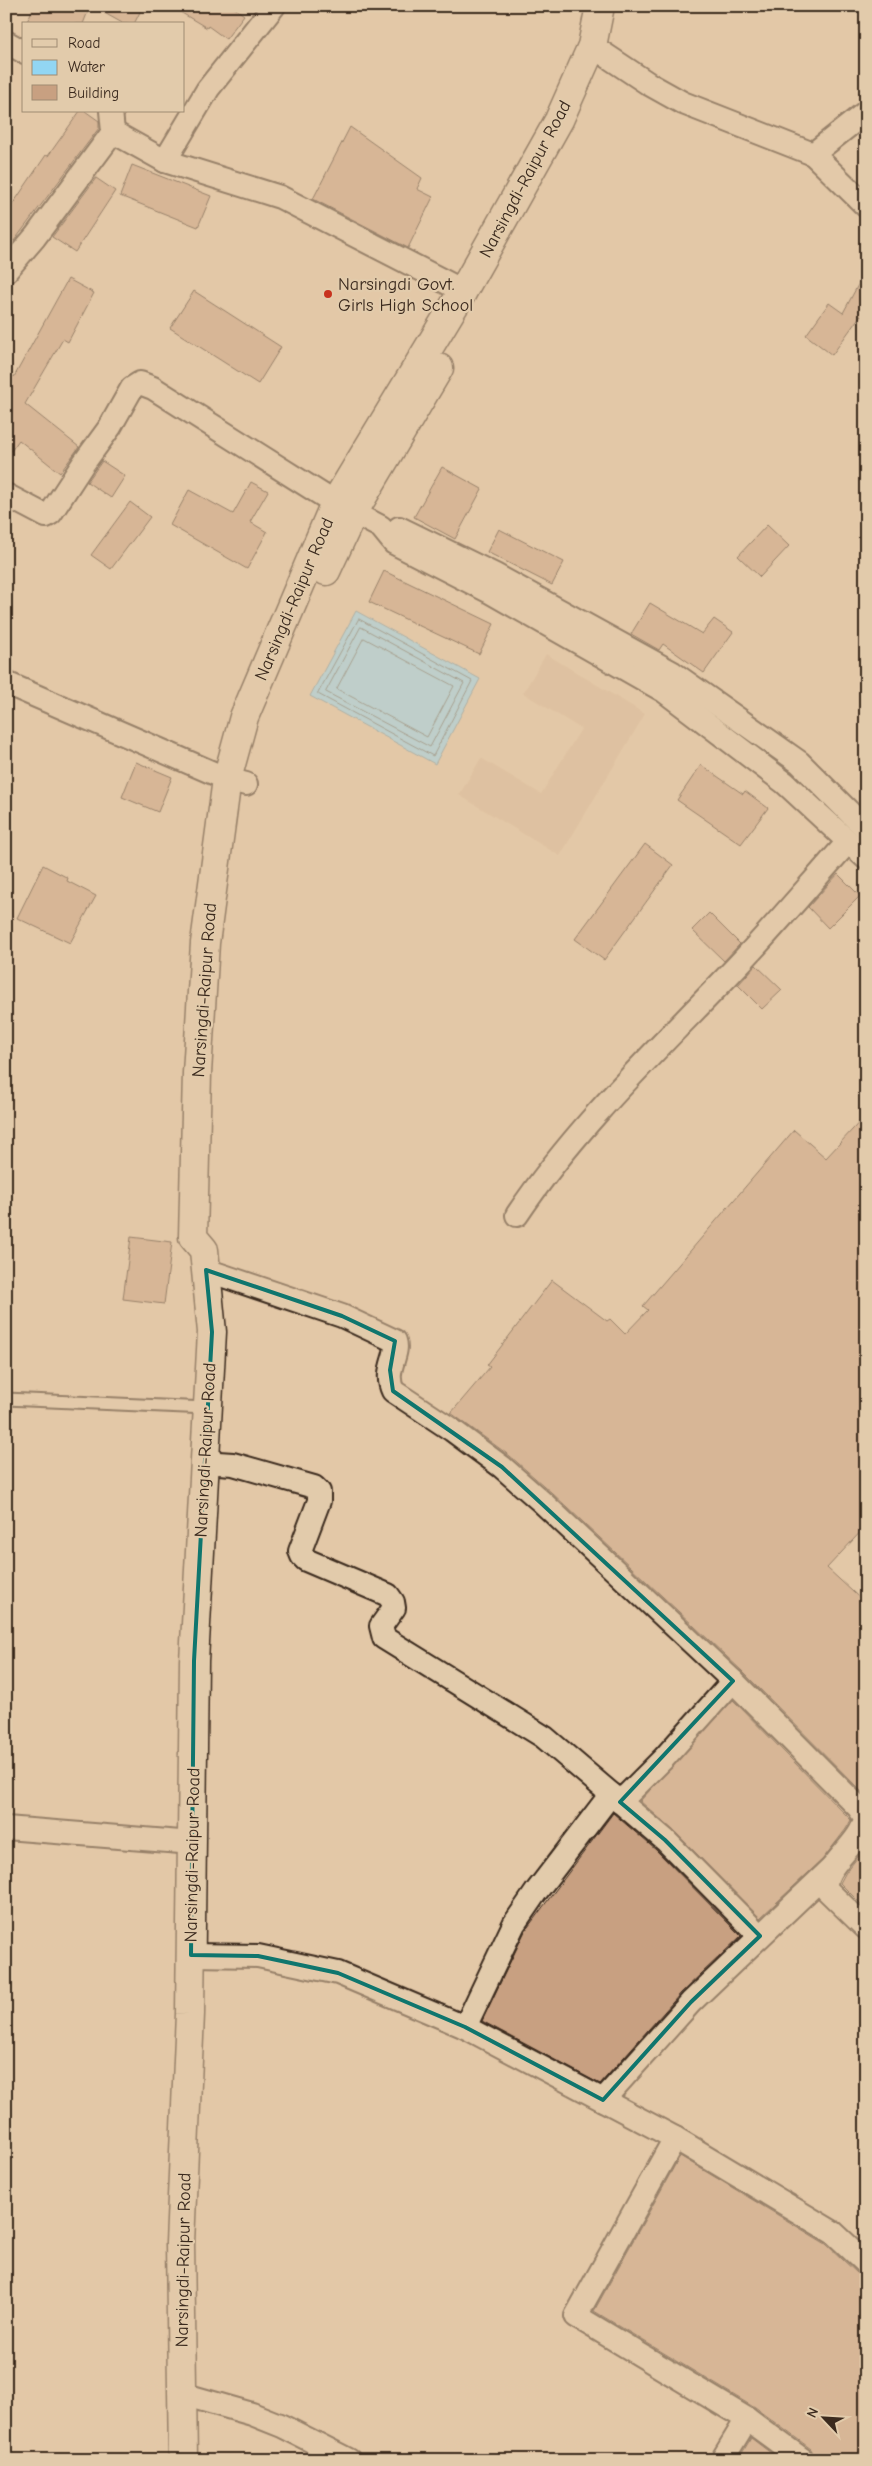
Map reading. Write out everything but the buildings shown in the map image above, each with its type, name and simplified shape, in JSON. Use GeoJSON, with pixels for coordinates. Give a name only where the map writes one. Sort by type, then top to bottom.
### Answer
{"type":"FeatureCollection","features":[{"type":"Feature","properties":{"kind":"main road","name":"Narsingdi-Raipur Road"},"geometry":{"type":"LineString","coordinates":[[183,2460],[180,2243],[191,1955],[194,1661],[203,1462],[212,1332],[205,1260],[194,1237],[193,1230],[197,1073],[205,943],[237,782],[244,717],[344,508],[463,291],[599,52],[600,6]]}},
{"type":"Feature","properties":{"kind":"main road","name":"Narsingdi-Raipur Road"},"geometry":{"type":"LineString","coordinates":[[344,508],[533,205],[576,128],[599,52],[618,6]]}},
{"type":"Feature","properties":{"kind":"street"},"geometry":{"type":"LineString","coordinates":[[165,161],[208,89],[274,6]]}},
{"type":"Feature","properties":{"kind":"street"},"geometry":{"type":"LineString","coordinates":[[6,42],[22,51]]}},
{"type":"Feature","properties":{"kind":"street"},"geometry":{"type":"LineString","coordinates":[[599,52],[683,103],[813,154],[866,206]]}},
{"type":"Feature","properties":{"kind":"street"},"geometry":{"type":"LineString","coordinates":[[813,154],[866,112]]}},
{"type":"Feature","properties":{"kind":"street"},"geometry":{"type":"LineString","coordinates":[[6,271],[36,237],[112,122],[165,161],[280,197],[463,291]]}},
{"type":"Feature","properties":{"kind":"street"},"geometry":{"type":"LineString","coordinates":[[6,495],[39,514],[46,516],[51,513],[110,427],[132,388],[140,383],[153,388],[344,508],[381,527],[394,542],[490,592],[664,691],[857,835],[866,858]]}},
{"type":"Feature","properties":{"kind":"street"},"geometry":{"type":"LineString","coordinates":[[6,683],[237,782]]}},
{"type":"Feature","properties":{"kind":"street"},"geometry":{"type":"LineString","coordinates":[[517,1215],[537,1184],[635,1070],[740,963],[857,835]]}},
{"type":"Feature","properties":{"kind":"street"},"geometry":{"type":"LineString","coordinates":[[205,1260],[342,1316],[395,1341],[396,1348],[390,1370],[390,1382],[394,1392],[452,1430],[502,1467],[543,1503],[733,1682],[858,1807],[865,1817],[863,1831],[832,1868],[691,2002],[603,2100]]}},
{"type":"Feature","properties":{"kind":"street"},"geometry":{"type":"LineString","coordinates":[[203,1462],[233,1464],[314,1487],[319,1492],[319,1501],[300,1551],[302,1556],[306,1560],[388,1595],[393,1602],[394,1608],[381,1626],[384,1638],[544,1737],[665,1840],[760,1936]]}},
{"type":"Feature","properties":{"kind":"street"},"geometry":{"type":"LineString","coordinates":[[465,2027],[514,1924],[536,1892],[616,1798],[664,1758],[733,1682]]}},
{"type":"Feature","properties":{"kind":"street"},"geometry":{"type":"LineString","coordinates":[[6,1828],[192,1843]]}},
{"type":"Feature","properties":{"kind":"street"},"geometry":{"type":"LineString","coordinates":[[832,1868],[826,1881],[827,1890],[866,1928]]}},
{"type":"Feature","properties":{"kind":"street"},"geometry":{"type":"LineString","coordinates":[[191,1955],[258,1956],[338,1973],[465,2027],[675,2138],[834,2233],[866,2263]]}},
{"type":"Feature","properties":{"kind":"street"},"geometry":{"type":"LineString","coordinates":[[675,2138],[576,2316],[747,2419],[803,2460]]}},
{"type":"Feature","properties":{"kind":"street"},"geometry":{"type":"LineString","coordinates":[[182,2394],[252,2414],[282,2426],[349,2460]]}},
{"type":"Feature","properties":{"kind":"street"},"geometry":{"type":"LineString","coordinates":[[722,2460],[747,2419]]}},
{"type":"Feature","properties":{"kind":"lane"},"geometry":{"type":"LineString","coordinates":[[6,1399],[207,1408]]}},
{"type":"Feature","properties":{"kind":"highlighted area"},"geometry":{"type":"Polygon","coordinates":[[[206,1270],[342,1316],[395,1341],[390,1370],[393,1391],[502,1467],[733,1681],[620,1802],[665,1840],[760,1936],[691,2002],[603,2100],[465,2027],[338,1973],[258,1956],[191,1955],[194,1661],[212,1332],[206,1270]]]}},
{"type":"Feature","properties":{"kind":"shaded area"},"geometry":{"type":"Polygon","coordinates":[[[546,654],[645,714],[560,856],[459,795],[481,758],[541,794],[581,729],[523,693],[546,654]]]}},
{"type":"Feature","properties":{"kind":"water"},"geometry":{"type":"Polygon","coordinates":[[[356,611],[480,679],[435,764],[310,696],[356,611]]]}},
{"type":"Feature","properties":{"kind":"place","name":"Narsingdi Govt. Girls High School"},"geometry":{"type":"Point","coordinates":[328,294]}}]}
